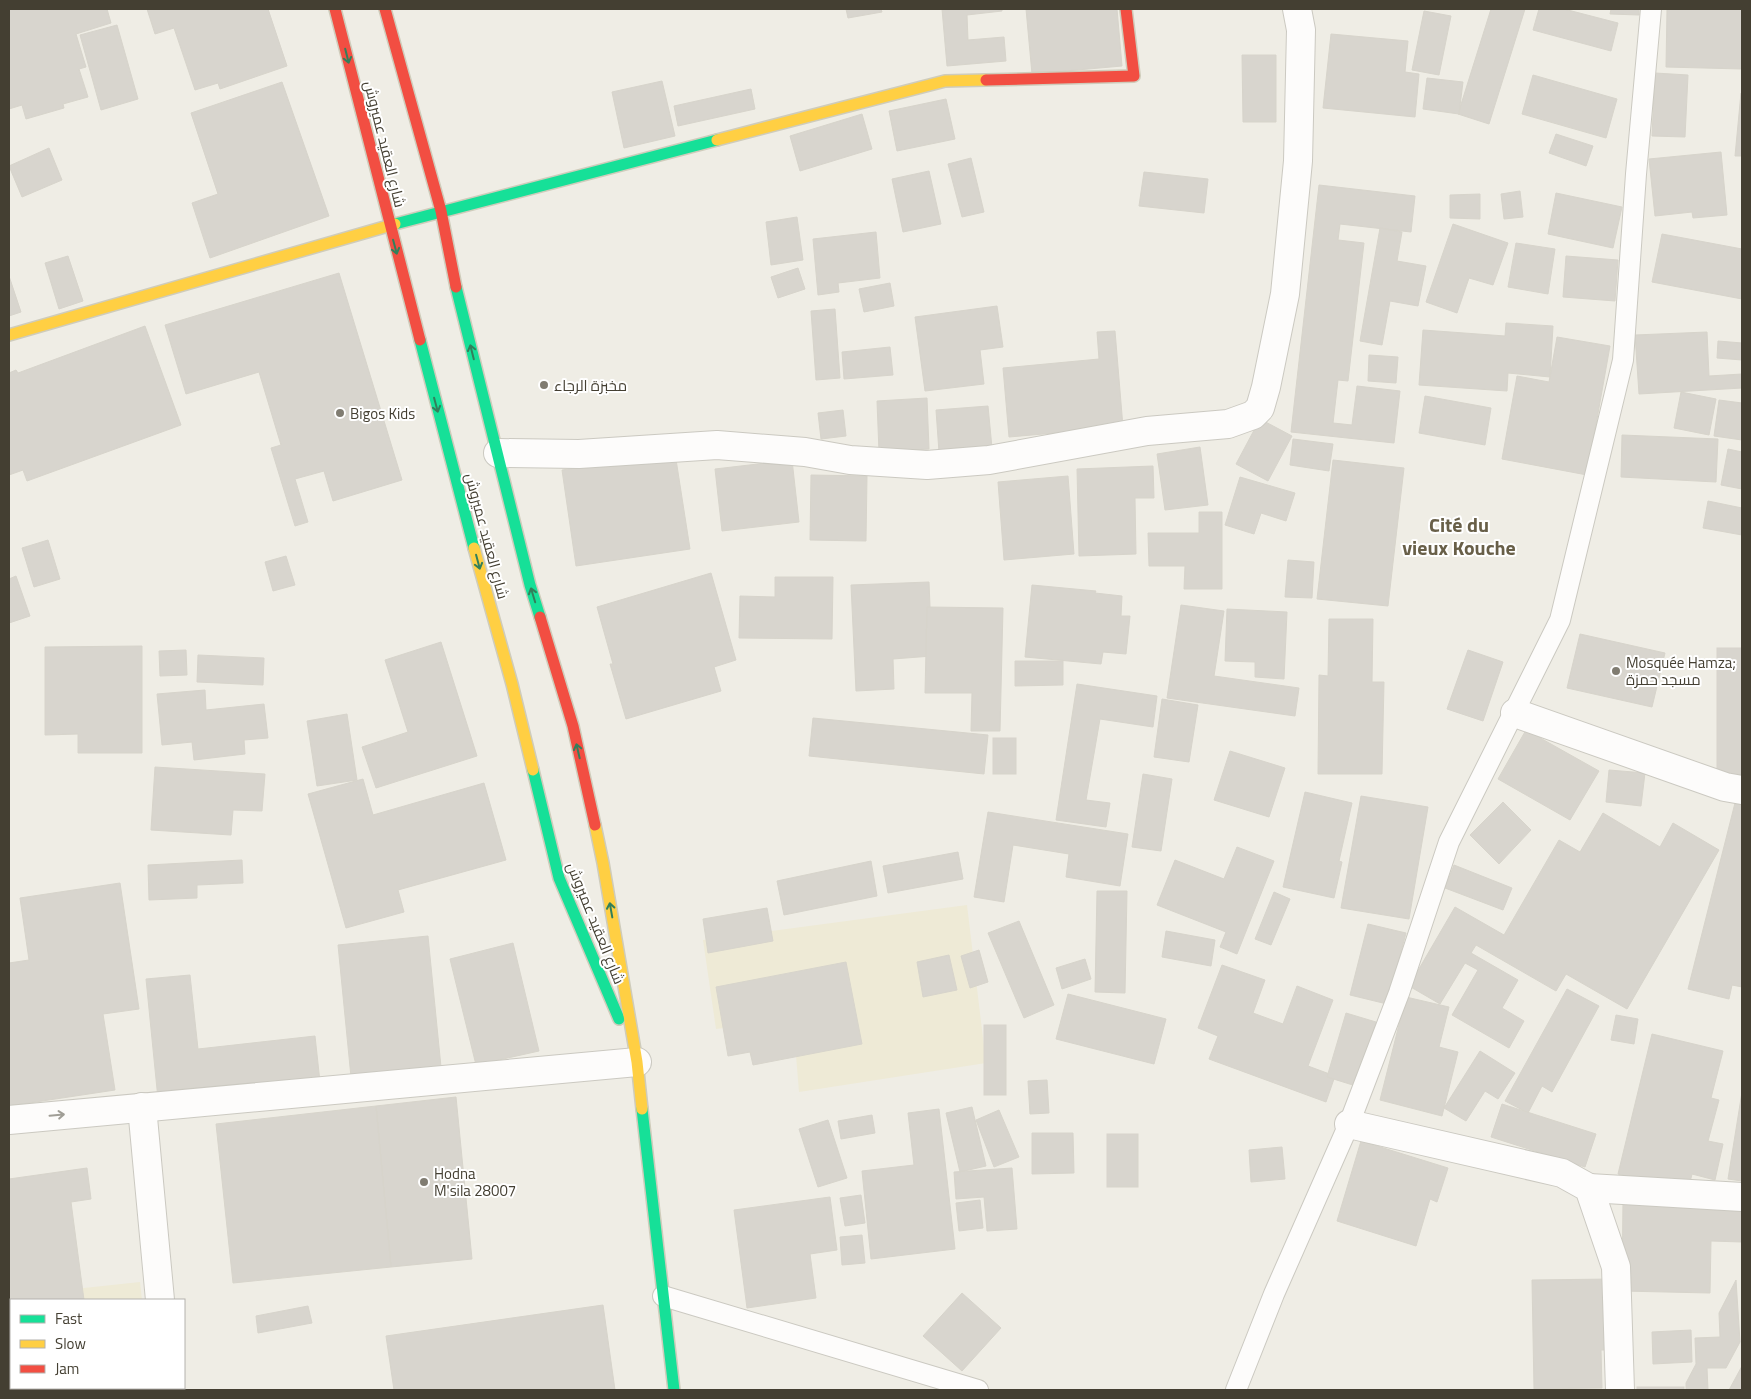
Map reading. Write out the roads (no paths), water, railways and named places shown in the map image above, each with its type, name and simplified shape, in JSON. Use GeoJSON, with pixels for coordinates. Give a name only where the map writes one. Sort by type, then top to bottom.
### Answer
{"type":"FeatureCollection","features":[{"type":"Feature","properties":{"kind":"main road","name":"شارع العقيد عميروش"},"geometry":{"type":"LineString","coordinates":[[335,9],[462,503],[512,684],[559,878],[637,1062]]}},
{"type":"Feature","properties":{"kind":"main road","name":"شارع العقيد عميروش"},"geometry":{"type":"LineString","coordinates":[[385,9],[441,211],[458,296],[530,584],[575,735],[603,863],[637,1062],[674,1390]]}},
{"type":"Feature","properties":{"kind":"main road"},"geometry":{"type":"LineString","coordinates":[[9,335],[441,211],[945,81],[1134,76],[1126,9]]}},
{"type":"Feature","properties":{"kind":"street"},"geometry":{"type":"LineString","coordinates":[[498,453],[579,454],[717,445],[804,452],[850,460],[927,465],[988,460],[1147,431],[1228,424],[1253,415],[1260,408],[1266,387],[1286,294],[1298,161],[1301,30],[1297,9]]}},
{"type":"Feature","properties":{"kind":"street"},"geometry":{"type":"LineString","coordinates":[[1514,713],[1725,787],[1742,790]]}},
{"type":"Feature","properties":{"kind":"street"},"geometry":{"type":"LineString","coordinates":[[9,1120],[637,1062]]}},
{"type":"Feature","properties":{"kind":"street"},"geometry":{"type":"LineString","coordinates":[[142,1107],[160,1299]]}},
{"type":"Feature","properties":{"kind":"street"},"geometry":{"type":"LineString","coordinates":[[1349,1124],[1562,1173],[1589,1188],[1742,1197]]}},
{"type":"Feature","properties":{"kind":"street"},"geometry":{"type":"LineString","coordinates":[[1589,1188],[1616,1267],[1620,1390]]}},
{"type":"Feature","properties":{"kind":"lane"},"geometry":{"type":"LineString","coordinates":[[1236,1390],[1274,1294],[1349,1124],[1399,993],[1449,842],[1560,620],[1623,360],[1636,174],[1651,9]]}},
{"type":"Feature","properties":{"kind":"lane"},"geometry":{"type":"LineString","coordinates":[[663,1296],[978,1390]]}},
{"type":"Feature","properties":{"kind":"place","name":"مخبزة الرجاء"},"geometry":{"type":"Point","coordinates":[544,385]}},
{"type":"Feature","properties":{"kind":"place","name":"Bigos Kids"},"geometry":{"type":"Point","coordinates":[340,413]}},
{"type":"Feature","properties":{"kind":"place","name":"Mosquée Hamza; مسجد حمزة"},"geometry":{"type":"Point","coordinates":[1616,671]}},
{"type":"Feature","properties":{"kind":"place","name":"Hodna M'sila 28007"},"geometry":{"type":"Point","coordinates":[424,1182]}},
{"type":"Feature","properties":{"kind":"district","name":"Cité du vieux Kouche"},"geometry":{"type":"Point","coordinates":[1459,536]}}]}
